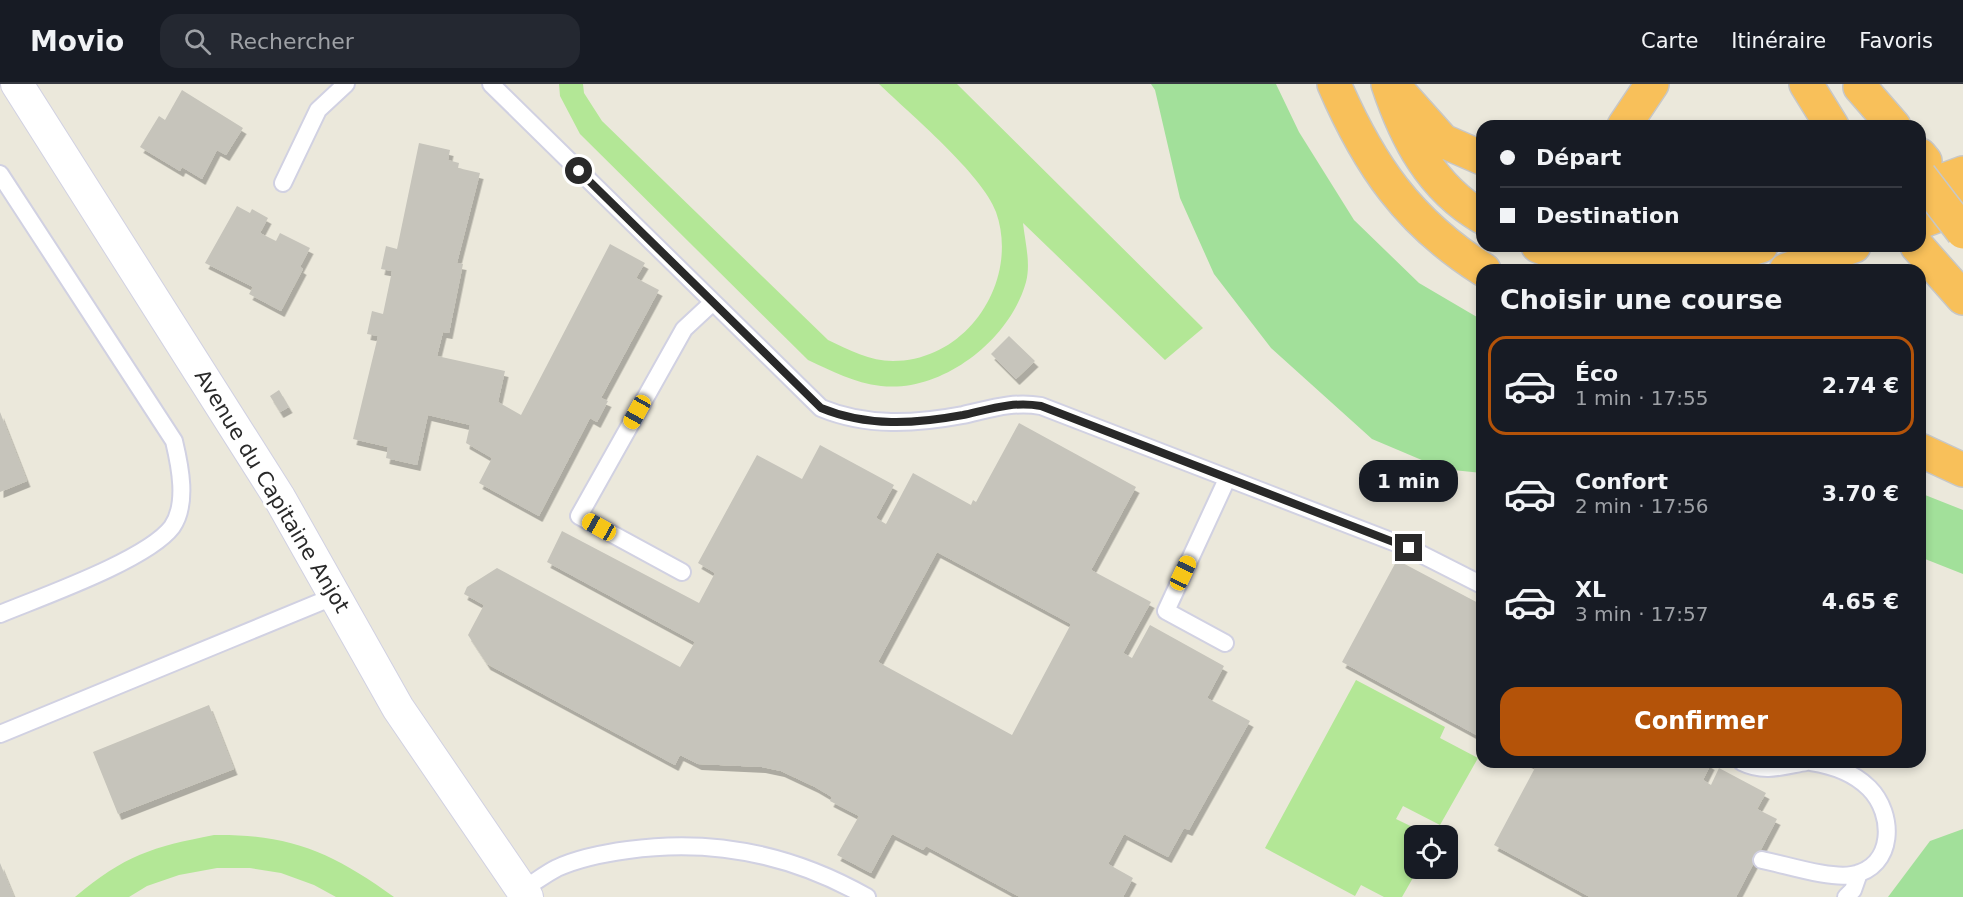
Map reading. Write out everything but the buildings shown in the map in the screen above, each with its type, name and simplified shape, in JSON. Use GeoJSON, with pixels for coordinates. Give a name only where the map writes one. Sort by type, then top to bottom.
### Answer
{"type":"FeatureCollection","features":[{"type":"Feature","properties":{"kind":"highway"},"geometry":{"type":"LineString","coordinates":[[1334,84],[1358,137],[1387,184],[1436,236],[1479,264]]}},
{"type":"Feature","properties":{"kind":"highway"},"geometry":{"type":"LineString","coordinates":[[1388,84],[1403,128],[1424,163],[1435,179],[1476,212]]}},
{"type":"Feature","properties":{"kind":"highway"},"geometry":{"type":"LineString","coordinates":[[1395,84],[1408,105],[1443,141],[1476,155]]}},
{"type":"Feature","properties":{"kind":"highway"},"geometry":{"type":"LineString","coordinates":[[1628,120],[1652,84]]}},
{"type":"Feature","properties":{"kind":"highway"},"geometry":{"type":"LineString","coordinates":[[1806,84],[1828,120]]}},
{"type":"Feature","properties":{"kind":"highway"},"geometry":{"type":"LineString","coordinates":[[1859,86],[1882,120]]}},
{"type":"Feature","properties":{"kind":"highway"},"geometry":{"type":"LineString","coordinates":[[1859,86],[1889,120]]}},
{"type":"Feature","properties":{"kind":"highway"},"geometry":{"type":"LineString","coordinates":[[1926,170],[1963,173]]}},
{"type":"Feature","properties":{"kind":"highway"},"geometry":{"type":"LineString","coordinates":[[1926,174],[1963,205],[1926,233]]}},
{"type":"Feature","properties":{"kind":"highway"},"geometry":{"type":"LineString","coordinates":[[1926,177],[1963,232]]}},
{"type":"Feature","properties":{"kind":"highway"},"geometry":{"type":"LineString","coordinates":[[1926,248],[1963,298]]}},
{"type":"Feature","properties":{"kind":"highway"},"geometry":{"type":"LineString","coordinates":[[1556,252],[1583,261],[1601,264]]}},
{"type":"Feature","properties":{"kind":"highway"},"geometry":{"type":"LineString","coordinates":[[1675,264],[1700,262],[1738,252]]}},
{"type":"Feature","properties":{"kind":"highway"},"geometry":{"type":"LineString","coordinates":[[1803,264],[1837,252]]}},
{"type":"Feature","properties":{"kind":"highway"},"geometry":{"type":"LineString","coordinates":[[1926,453],[1963,470]]}},
{"type":"Feature","properties":{"kind":"street","name":"Avenue du Capitaine Anjot"},"geometry":{"type":"LineString","coordinates":[[17,84],[279,497],[405,718],[524,893]]}},
{"type":"Feature","properties":{"kind":"lane"},"geometry":{"type":"LineString","coordinates":[[283,183],[318,110],[345,84]]}},
{"type":"Feature","properties":{"kind":"lane"},"geometry":{"type":"LineString","coordinates":[[491,84],[811,401],[833,413],[899,424],[1025,403],[1041,406],[1409,548],[1476,582]]}},
{"type":"Feature","properties":{"kind":"lane"},"geometry":{"type":"LineString","coordinates":[[0,174],[174,441],[181,469],[179,510],[172,526],[150,547],[76,584],[0,614]]}},
{"type":"Feature","properties":{"kind":"lane"},"geometry":{"type":"LineString","coordinates":[[682,572],[579,516],[684,329],[712,303]]}},
{"type":"Feature","properties":{"kind":"lane"},"geometry":{"type":"LineString","coordinates":[[1225,643],[1166,611],[1227,479]]}},
{"type":"Feature","properties":{"kind":"lane"},"geometry":{"type":"LineString","coordinates":[[0,734],[335,596]]}},
{"type":"Feature","properties":{"kind":"lane"},"geometry":{"type":"LineString","coordinates":[[1762,860],[1838,875],[1859,873],[1869,869],[1884,853],[1887,826],[1881,806],[1870,788],[1834,768]]}},
{"type":"Feature","properties":{"kind":"lane"},"geometry":{"type":"LineString","coordinates":[[524,893],[557,868],[577,861],[653,846],[692,845],[769,856],[815,871],[867,897]]}},
{"type":"Feature","properties":{"kind":"lane"},"geometry":{"type":"LineString","coordinates":[[1846,897],[1853,890],[1859,873]]}},
{"type":"Feature","properties":{"kind":"green space"},"geometry":{"type":"Polygon","coordinates":[[[559,84],[583,84],[584,93],[602,121],[828,340],[860,354],[884,361],[893,361],[920,357],[944,347],[965,332],[982,312],[994,289],[1001,264],[1002,238],[996,212],[988,197],[976,180],[944,145],[879,84],[957,84],[1203,328],[1165,360],[1023,223],[1028,260],[1026,282],[1018,303],[1005,324],[989,342],[970,358],[927,381],[904,386],[881,386],[843,376],[808,360],[580,134],[560,96],[559,84]]]}},
{"type":"Feature","properties":{"kind":"green space"},"geometry":{"type":"Polygon","coordinates":[[[1151,84],[1276,84],[1299,132],[1354,220],[1419,283],[1476,316],[1476,472],[1443,469],[1372,439],[1271,348],[1214,274],[1180,198],[1155,90],[1151,84]]]}},
{"type":"Feature","properties":{"kind":"green space"},"geometry":{"type":"Polygon","coordinates":[[[1926,495],[1963,510],[1963,574],[1926,559],[1926,495]]]}},
{"type":"Feature","properties":{"kind":"green space"},"geometry":{"type":"Polygon","coordinates":[[[1356,680],[1445,727],[1440,738],[1476,757],[1476,762],[1440,825],[1403,806],[1396,819],[1408,825],[1404,825],[1404,879],[1412,879],[1402,897],[1384,897],[1361,885],[1355,896],[1265,848],[1356,680]]]}},
{"type":"Feature","properties":{"kind":"green space"},"geometry":{"type":"Polygon","coordinates":[[[1963,829],[1963,897],[1888,897],[1930,841],[1963,829]]]}},
{"type":"Feature","properties":{"kind":"green space"},"geometry":{"type":"Polygon","coordinates":[[[214,835],[266,838],[310,849],[351,869],[394,897],[336,897],[314,885],[281,873],[250,868],[217,868],[179,875],[147,886],[129,897],[75,897],[109,871],[140,855],[173,844],[214,835]]]}},
{"type":"Feature","properties":{"kind":"route"},"geometry":{"type":"LineString","coordinates":[[579,171],[811,401],[821,408],[858,419],[899,424],[963,415],[1004,405],[1025,403],[1041,406],[1206,472],[1409,548]]}}]}
